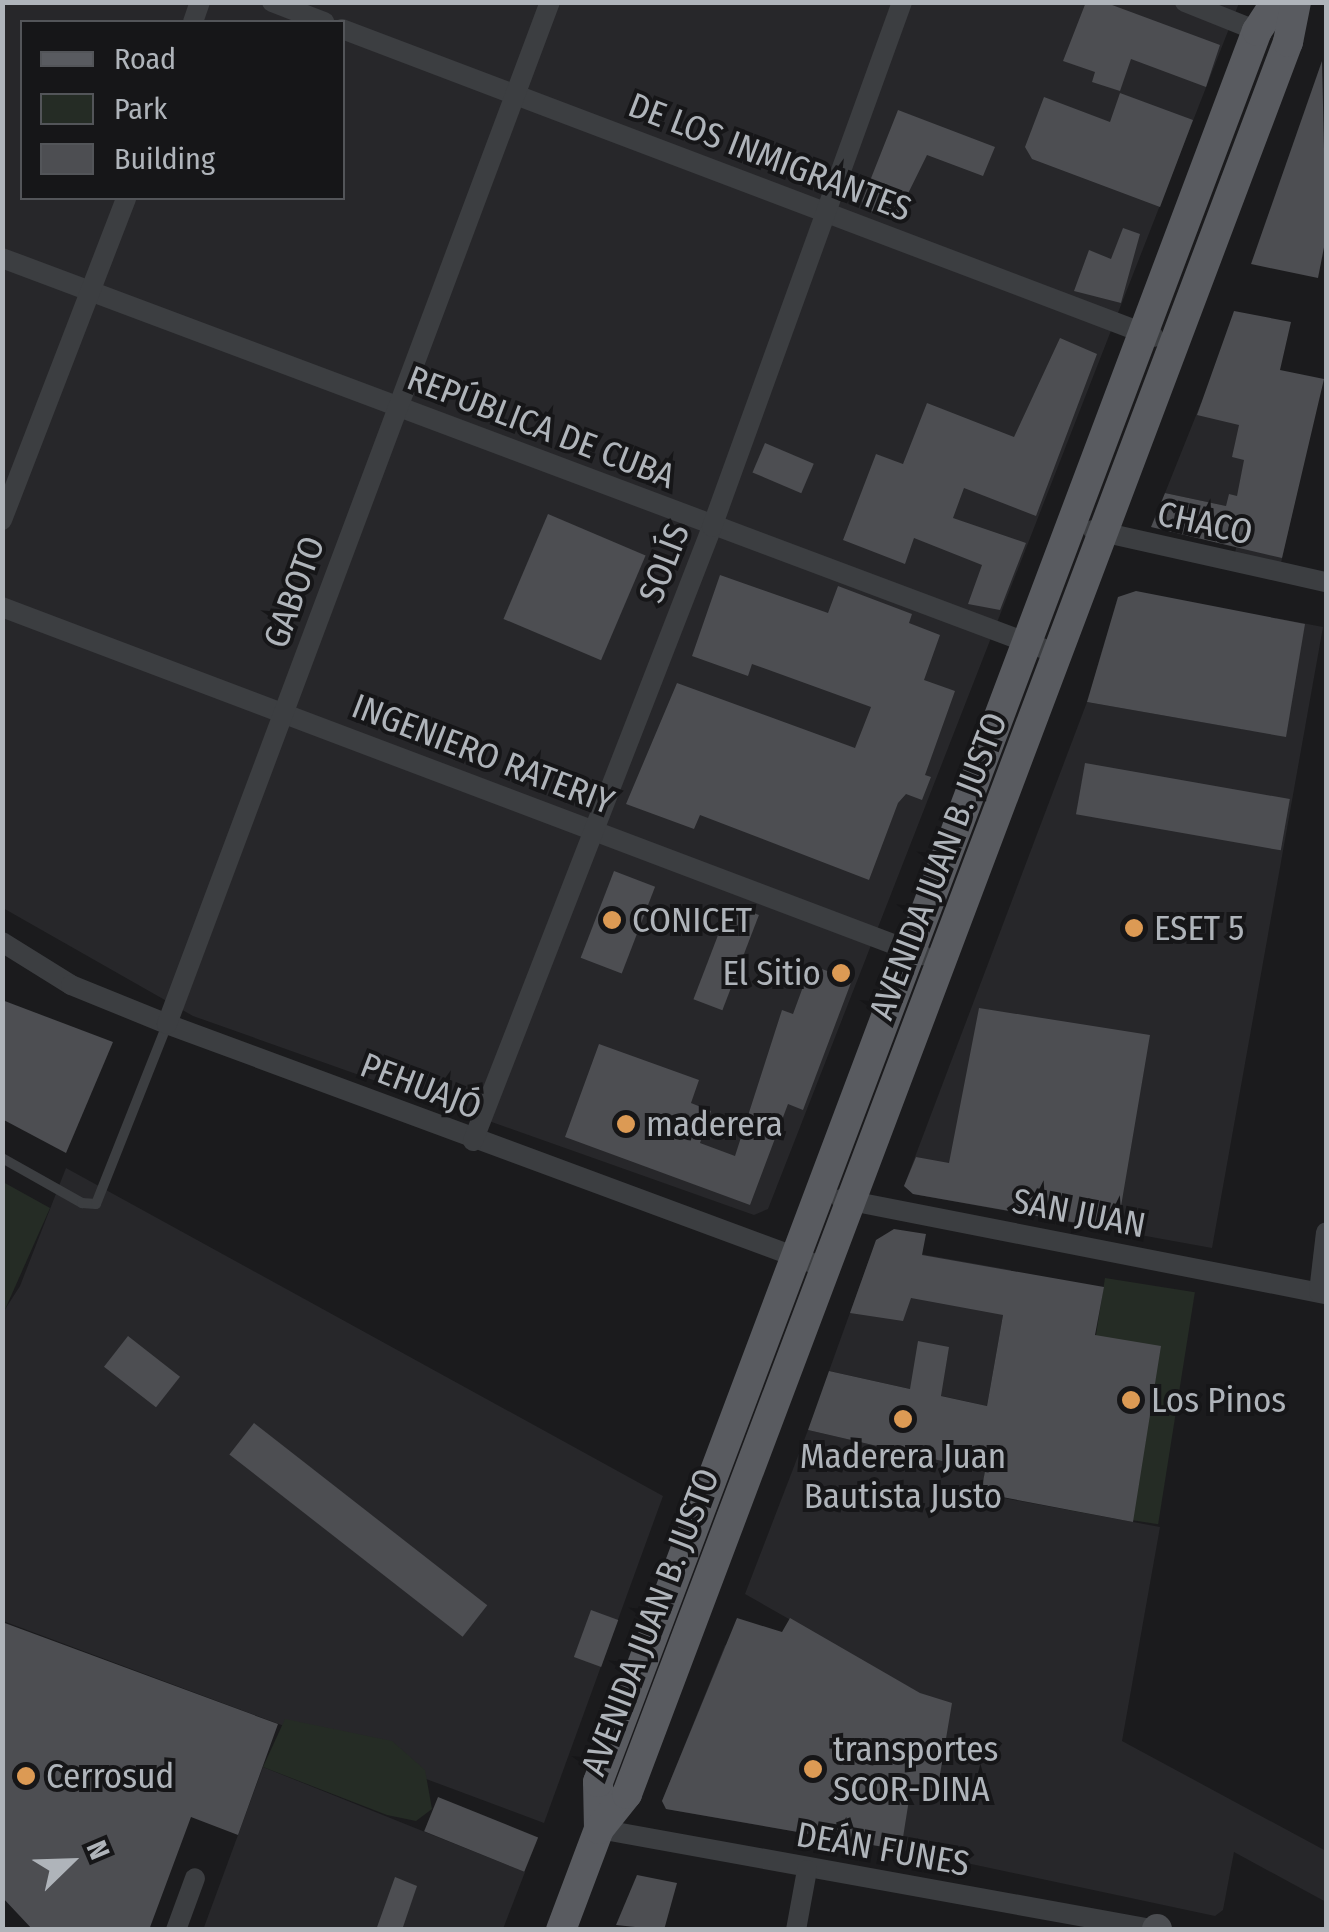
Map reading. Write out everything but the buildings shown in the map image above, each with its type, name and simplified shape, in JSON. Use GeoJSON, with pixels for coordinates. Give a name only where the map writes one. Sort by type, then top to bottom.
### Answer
{"type":"FeatureCollection","features":[{"type":"Feature","properties":{"kind":"main road","name":"AVENIDA JUAN B. JUSTO"},"geometry":{"type":"LineString","coordinates":[[598,1829],[598,1782],[1257,30],[1276,2]]}},
{"type":"Feature","properties":{"kind":"main road","name":"AVENIDA JUAN B. JUSTO"},"geometry":{"type":"LineString","coordinates":[[598,1829],[627,1794],[1288,42],[1296,2]]}},
{"type":"Feature","properties":{"kind":"main road"},"geometry":{"type":"LineString","coordinates":[[561,1930],[598,1829]]}},
{"type":"Feature","properties":{"kind":"street"},"geometry":{"type":"LineString","coordinates":[[272,2],[319,20]]}},
{"type":"Feature","properties":{"kind":"street","name":"GABOTO"},"geometry":{"type":"LineString","coordinates":[[167,1024],[550,2]]}},
{"type":"Feature","properties":{"kind":"street","name":"SOLÍS"},"geometry":{"type":"LineString","coordinates":[[473,1141],[712,527],[902,2]]}},
{"type":"Feature","properties":{"kind":"street"},"geometry":{"type":"LineString","coordinates":[[1198,5],[1257,30]]}},
{"type":"Feature","properties":{"kind":"street","name":"DE LOS INMIGRANTES"},"geometry":{"type":"LineString","coordinates":[[345,30],[1174,344]]}},
{"type":"Feature","properties":{"kind":"street"},"geometry":{"type":"LineString","coordinates":[[2,520],[125,200]]}},
{"type":"Feature","properties":{"kind":"street","name":"REPÚBLICA DE CUBA"},"geometry":{"type":"LineString","coordinates":[[2,258],[1058,654]]}},
{"type":"Feature","properties":{"kind":"street","name":"CHACO"},"geometry":{"type":"LineString","coordinates":[[1072,522],[1103,534],[1326,582]]}},
{"type":"Feature","properties":{"kind":"street","name":"INGENIERO RATERIY"},"geometry":{"type":"LineString","coordinates":[[2,607],[941,962]]}},
{"type":"Feature","properties":{"kind":"street","name":"PEHUAJÓ"},"geometry":{"type":"LineString","coordinates":[[2,942],[71,985],[167,1024],[473,1141],[826,1268]]}},
{"type":"Feature","properties":{"kind":"street","name":"SAN JUAN"},"geometry":{"type":"LineString","coordinates":[[820,1192],[850,1202],[1322,1293]]}},
{"type":"Feature","properties":{"kind":"street"},"geometry":{"type":"LineString","coordinates":[[1322,1293],[1326,1232]]}},
{"type":"Feature","properties":{"kind":"street","name":"DEÁN FUNES"},"geometry":{"type":"LineString","coordinates":[[598,1829],[806,1870],[1157,1930]]}},
{"type":"Feature","properties":{"kind":"street"},"geometry":{"type":"LineString","coordinates":[[796,1930],[806,1870]]}},
{"type":"Feature","properties":{"kind":"street"},"geometry":{"type":"LineString","coordinates":[[176,1930],[195,1878]]}},
{"type":"Feature","properties":{"kind":"lane","name":"GABOTO"},"geometry":{"type":"LineString","coordinates":[[2,1158],[82,1203],[96,1204],[167,1024]]}},
{"type":"Feature","properties":{"kind":"shaded area"},"geometry":{"type":"Polygon","coordinates":[[[3,3],[1239,3],[768,1209],[754,1215],[193,1016],[3,908],[3,3]]]}},
{"type":"Feature","properties":{"kind":"shaded area"},"geometry":{"type":"Polygon","coordinates":[[[1201,403],[1312,426],[1281,563],[1235,553],[1244,510],[1165,493],[1201,403]]]}},
{"type":"Feature","properties":{"kind":"shaded area"},"geometry":{"type":"Polygon","coordinates":[[[1276,618],[1323,627],[1212,1248],[913,1194],[904,1186],[1087,702],[1253,731],[1276,618]]]}},
{"type":"Feature","properties":{"kind":"shaded area"},"geometry":{"type":"Polygon","coordinates":[[[66,1168],[663,1496],[544,1823],[3,1621],[2,1314],[20,1286],[66,1168]]]}},
{"type":"Feature","properties":{"kind":"shaded area"},"geometry":{"type":"Polygon","coordinates":[[[887,1248],[1011,1270],[987,1406],[829,1371],[869,1260],[887,1248]]]}},
{"type":"Feature","properties":{"kind":"shaded area"},"geometry":{"type":"Polygon","coordinates":[[[808,1430],[985,1471],[982,1494],[1160,1527],[1122,1741],[1326,1851],[1326,1902],[1234,1852],[1223,1910],[1215,1916],[929,1855],[666,1809],[662,1801],[725,1645],[916,1691],[745,1594],[808,1430]]]}},
{"type":"Feature","properties":{"kind":"shaded area"},"geometry":{"type":"Polygon","coordinates":[[[263,1767],[525,1872],[503,1929],[203,1930],[263,1767]]]}},
{"type":"Feature","properties":{"kind":"green space"},"geometry":{"type":"Polygon","coordinates":[[[3,1182],[50,1208],[3,1314],[3,1182]]]}},
{"type":"Feature","properties":{"kind":"green space","name":"Los Pinos"},"geometry":{"type":"Polygon","coordinates":[[[1105,1278],[1195,1292],[1158,1524],[1068,1510],[1105,1278]]]}},
{"type":"Feature","properties":{"kind":"green space"},"geometry":{"type":"Polygon","coordinates":[[[285,1719],[392,1741],[425,1770],[432,1809],[416,1821],[387,1815],[263,1767],[285,1719]]]}},
{"type":"Feature","properties":{"kind":"place","name":"CONICET"},"geometry":{"type":"Point","coordinates":[612,920]}},
{"type":"Feature","properties":{"kind":"place","name":"ESET 5"},"geometry":{"type":"Point","coordinates":[1134,928]}},
{"type":"Feature","properties":{"kind":"place","name":"El Sitio"},"geometry":{"type":"Point","coordinates":[841,973]}},
{"type":"Feature","properties":{"kind":"place","name":"maderera"},"geometry":{"type":"Point","coordinates":[626,1124]}},
{"type":"Feature","properties":{"kind":"place","name":"Los Pinos"},"geometry":{"type":"Point","coordinates":[1131,1400]}},
{"type":"Feature","properties":{"kind":"place","name":"Maderera Juan Bautista Justo"},"geometry":{"type":"Point","coordinates":[903,1419]}},
{"type":"Feature","properties":{"kind":"place","name":"transportes SCOR-DINA"},"geometry":{"type":"Point","coordinates":[813,1769]}},
{"type":"Feature","properties":{"kind":"place","name":"Cerrosud"},"geometry":{"type":"Point","coordinates":[26,1776]}}]}
